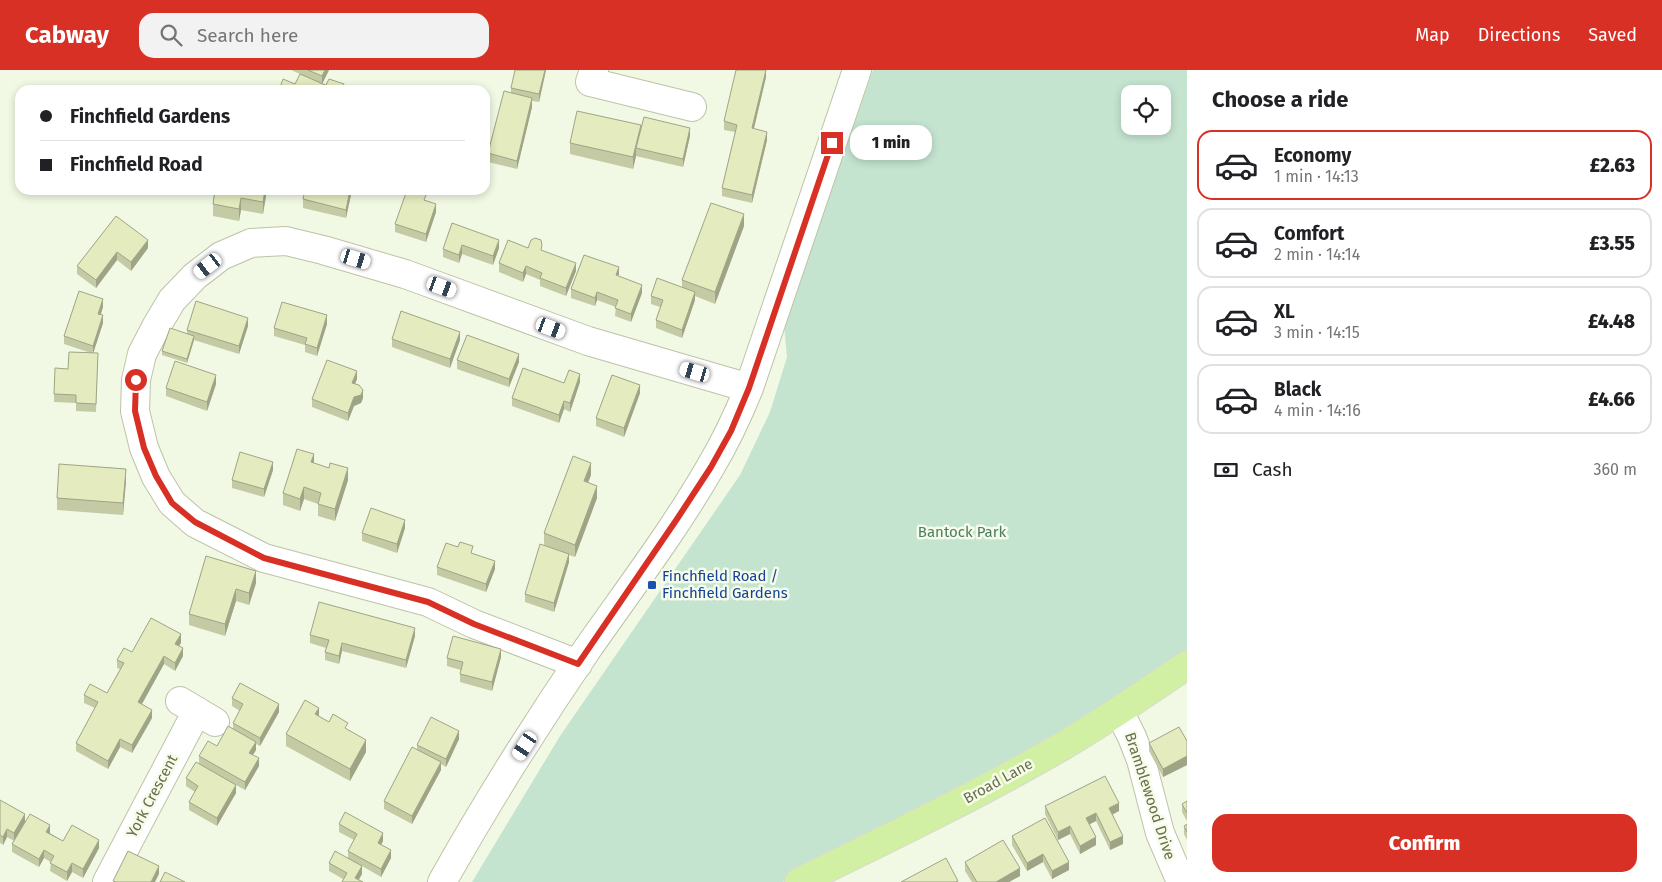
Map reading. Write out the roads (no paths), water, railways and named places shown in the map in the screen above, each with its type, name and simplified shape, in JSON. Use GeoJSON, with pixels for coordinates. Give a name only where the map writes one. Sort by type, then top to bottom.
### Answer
{"type":"FeatureCollection","features":[{"type":"Feature","properties":{"kind":"main road","name":"Broad Lane"},"geometry":{"type":"LineString","coordinates":[[800,882],[946,810],[1010,775],[1118,711],[1187,665]]}},
{"type":"Feature","properties":{"kind":"street"},"geometry":{"type":"LineString","coordinates":[[594,70],[590,82],[692,107]]}},
{"type":"Feature","properties":{"kind":"street"},"geometry":{"type":"LineString","coordinates":[[442,882],[482,812],[578,664],[711,467],[731,431],[749,388],[857,70]]}},
{"type":"Feature","properties":{"kind":"street"},"geometry":{"type":"LineString","coordinates":[[578,664],[474,624],[428,602],[264,558],[195,522],[172,503],[156,476],[144,448],[135,411],[136,380],[142,354],[172,300],[195,276],[221,256],[250,243],[286,241],[405,274],[588,341],[749,388]]}},
{"type":"Feature","properties":{"kind":"street","name":"York Crescent"},"geometry":{"type":"LineString","coordinates":[[107,882],[197,711]]}},
{"type":"Feature","properties":{"kind":"street","name":"Bramblewood Drive"},"geometry":{"type":"LineString","coordinates":[[1118,711],[1132,737],[1141,760],[1160,833],[1181,882]]}},
{"type":"Feature","properties":{"kind":"place","name":"Finchfield Road / Finchfield Gardens"},"geometry":{"type":"Point","coordinates":[652,585]}},
{"type":"Feature","properties":{"kind":"park label","name":"Bantock Park"},"geometry":{"type":"Point","coordinates":[962,532]}}]}
